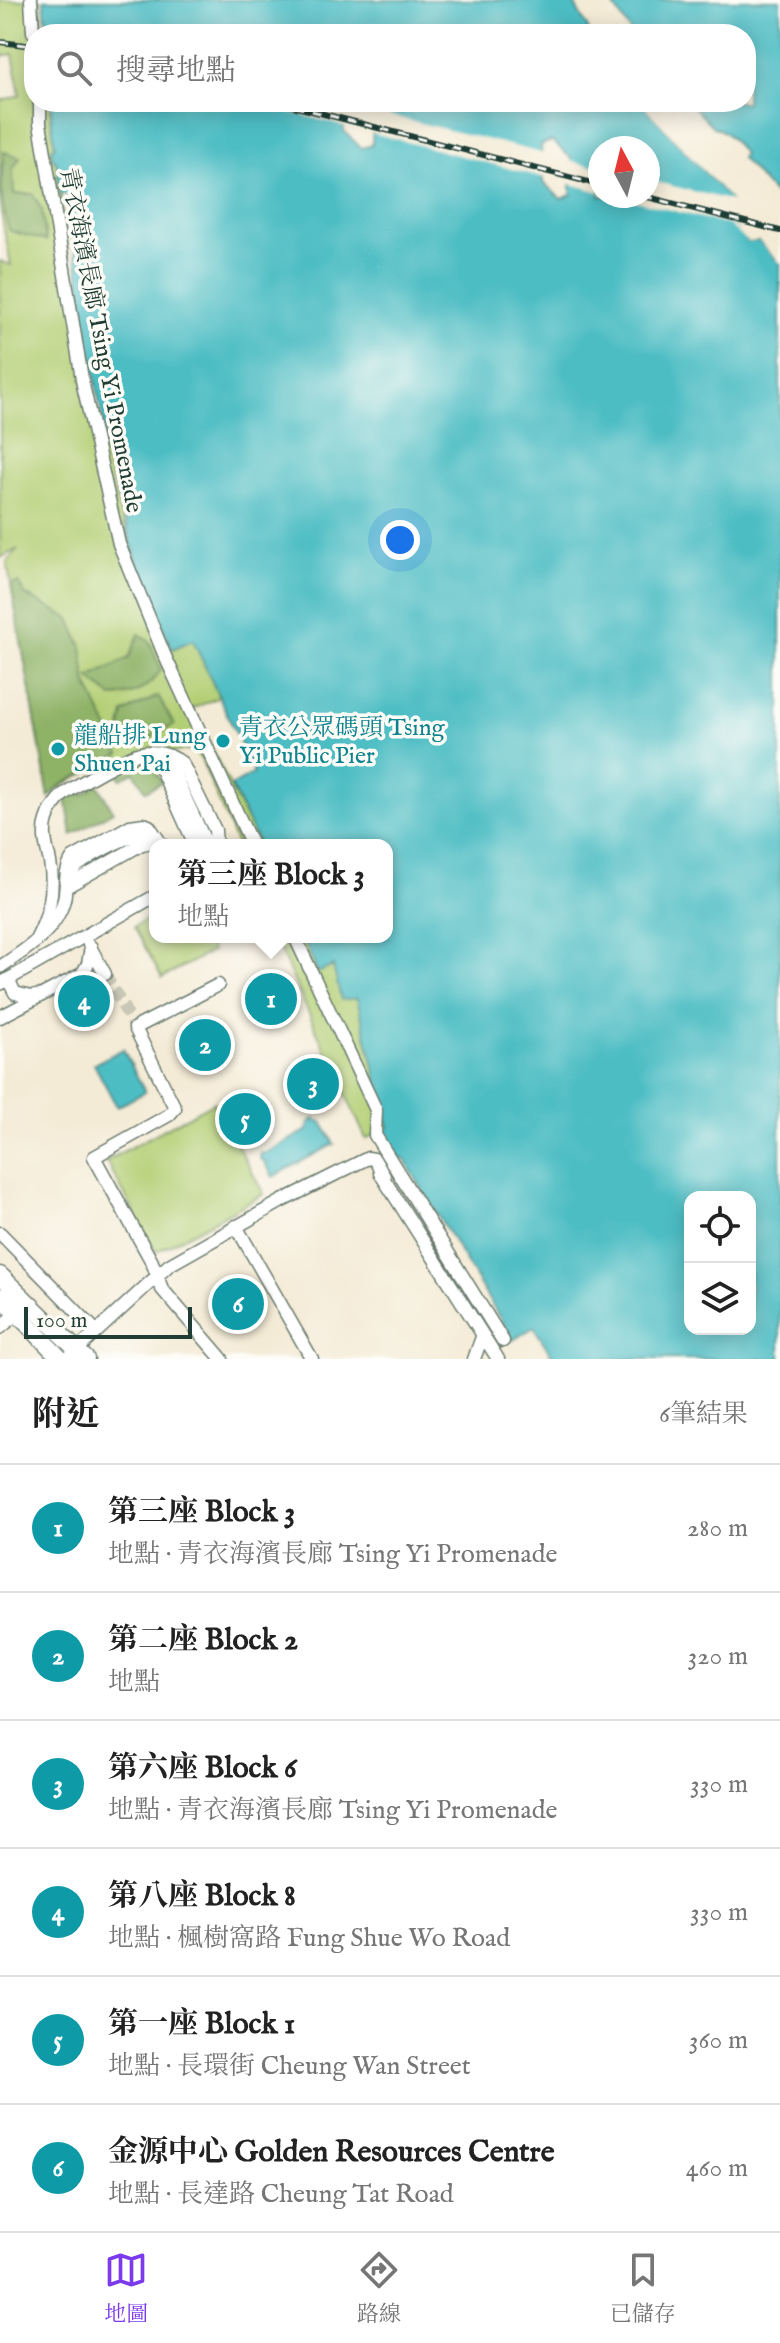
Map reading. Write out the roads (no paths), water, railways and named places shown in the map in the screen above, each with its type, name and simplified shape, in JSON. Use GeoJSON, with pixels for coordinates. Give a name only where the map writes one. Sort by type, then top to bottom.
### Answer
{"type":"FeatureCollection","features":[{"type":"Feature","properties":{"kind":"main road"},"geometry":{"type":"LineString","coordinates":[[0,1275],[65,1356]]}},
{"type":"Feature","properties":{"kind":"main road"},"geometry":{"type":"LineString","coordinates":[[0,1296],[65,1356]]}},
{"type":"Feature","properties":{"kind":"street"},"geometry":{"type":"LineString","coordinates":[[31,0],[32,24]]}},
{"type":"Feature","properties":{"kind":"street","name":"青衣海濱長廊 Tsing Yi Promenade"},"geometry":{"type":"LineString","coordinates":[[40,112],[83,385],[119,544],[164,654],[249,839]]}},
{"type":"Feature","properties":{"kind":"street"},"geometry":{"type":"LineString","coordinates":[[142,752],[149,753],[159,765],[192,839]]}},
{"type":"Feature","properties":{"kind":"street"},"geometry":{"type":"LineString","coordinates":[[36,940],[51,899],[45,823],[52,808],[64,795],[142,752],[159,753],[175,758],[188,771],[215,830],[216,839]]}},
{"type":"Feature","properties":{"kind":"street"},"geometry":{"type":"LineString","coordinates":[[159,753],[168,761],[204,839]]}},
{"type":"Feature","properties":{"kind":"street"},"geometry":{"type":"LineString","coordinates":[[0,967],[36,940],[56,920],[68,866],[73,858],[123,829],[144,824],[157,839]]}},
{"type":"Feature","properties":{"kind":"street"},"geometry":{"type":"LineString","coordinates":[[66,883],[149,843]]}},
{"type":"Feature","properties":{"kind":"street"},"geometry":{"type":"LineString","coordinates":[[47,992],[31,997],[15,993],[4,981],[88,942],[149,900]]}},
{"type":"Feature","properties":{"kind":"street"},"geometry":{"type":"LineString","coordinates":[[88,942],[105,974]]}},
{"type":"Feature","properties":{"kind":"street"},"geometry":{"type":"LineString","coordinates":[[0,1017],[82,974],[88,964],[88,942]]}},
{"type":"Feature","properties":{"kind":"street"},"geometry":{"type":"LineString","coordinates":[[298,943],[376,1110],[375,1135],[503,1341]]}},
{"type":"Feature","properties":{"kind":"street"},"geometry":{"type":"LineString","coordinates":[[218,985],[135,1028],[175,1108],[169,1115],[94,1157],[152,1262],[162,1289],[222,1359]]}},
{"type":"Feature","properties":{"kind":"street"},"geometry":{"type":"LineString","coordinates":[[65,1356],[155,1276],[216,1237],[347,1169],[369,1167],[384,1176],[498,1359]]}},
{"type":"Feature","properties":{"kind":"street"},"geometry":{"type":"LineString","coordinates":[[275,1188],[282,1201]]}},
{"type":"Feature","properties":{"kind":"street"},"geometry":{"type":"LineString","coordinates":[[236,1226],[307,1357]]}},
{"type":"Feature","properties":{"kind":"street"},"geometry":{"type":"LineString","coordinates":[[0,1233],[96,1331]]}},
{"type":"Feature","properties":{"kind":"street"},"geometry":{"type":"LineString","coordinates":[[216,1237],[241,1240],[248,1247]]}},
{"type":"Feature","properties":{"kind":"street"},"geometry":{"type":"LineString","coordinates":[[0,1328],[17,1314]]}},
{"type":"Feature","properties":{"kind":"street"},"geometry":{"type":"LineString","coordinates":[[474,1359],[482,1337]]}},
{"type":"Feature","properties":{"kind":"water"},"geometry":{"type":"Polygon","coordinates":[[[44,0],[572,0],[585,24],[46,24],[44,0]]]}},
{"type":"Feature","properties":{"kind":"water"},"geometry":{"type":"Polygon","coordinates":[[[610,0],[780,0],[780,201],[741,158],[743,154],[731,138],[713,127],[699,112],[756,112],[756,24],[626,24],[610,0]]]}},
{"type":"Feature","properties":{"kind":"water"},"geometry":{"type":"Polygon","coordinates":[[[51,112],[343,112],[344,131],[361,148],[372,145],[373,112],[649,112],[732,201],[725,215],[748,242],[759,241],[780,263],[780,1359],[554,1359],[534,1327],[513,1340],[404,1159],[394,1156],[380,1133],[389,1127],[357,998],[341,1000],[333,966],[318,973],[305,943],[393,943],[393,839],[256,839],[231,786],[254,773],[193,640],[172,649],[129,535],[100,408],[67,194],[60,194],[56,160],[53,160],[51,148],[55,147],[51,112]],[[552,141],[541,145],[543,182],[561,199],[571,195],[571,158],[552,141]]]}},
{"type":"Feature","properties":{"kind":"water"},"geometry":{"type":"Polygon","coordinates":[[[123,1049],[145,1092],[117,1107],[94,1064],[123,1049]]]}},
{"type":"Feature","properties":{"kind":"water"},"geometry":{"type":"Polygon","coordinates":[[[314,1119],[322,1122],[334,1144],[273,1177],[260,1159],[260,1153],[266,1153],[308,1130],[309,1123],[314,1119]]]}},
{"type":"Feature","properties":{"kind":"tunnel"},"geometry":{"type":"LineString","coordinates":[[105,974],[135,1028]]}},
{"type":"Feature","properties":{"kind":"railway"},"geometry":{"type":"LineString","coordinates":[[0,42],[24,45]]}},
{"type":"Feature","properties":{"kind":"railway"},"geometry":{"type":"LineString","coordinates":[[316,112],[588,182]]}},
{"type":"Feature","properties":{"kind":"railway"},"geometry":{"type":"LineString","coordinates":[[660,200],[780,231]]}},
{"type":"Feature","properties":{"kind":"place","name":"青衣公眾碼頭 Tsing Yi Public Pier"},"geometry":{"type":"Point","coordinates":[223,741]}},
{"type":"Feature","properties":{"kind":"place","name":"龍船排 Lung Shuen Pai"},"geometry":{"type":"Point","coordinates":[58,749]}},
{"type":"Feature","properties":{"kind":"place","name":"第三座 Block 3"},"geometry":{"type":"Point","coordinates":[271,999]}},
{"type":"Feature","properties":{"kind":"place","name":"第八座 Block 8"},"geometry":{"type":"Point","coordinates":[84,1001]}},
{"type":"Feature","properties":{"kind":"place","name":"第二座 Block 2"},"geometry":{"type":"Point","coordinates":[205,1045]}},
{"type":"Feature","properties":{"kind":"place","name":"第六座 Block 6"},"geometry":{"type":"Point","coordinates":[313,1084]}},
{"type":"Feature","properties":{"kind":"place","name":"第一座 Block 1"},"geometry":{"type":"Point","coordinates":[245,1119]}},
{"type":"Feature","properties":{"kind":"place","name":"金源中心 Golden Resources Centre"},"geometry":{"type":"Point","coordinates":[238,1304]}}]}
